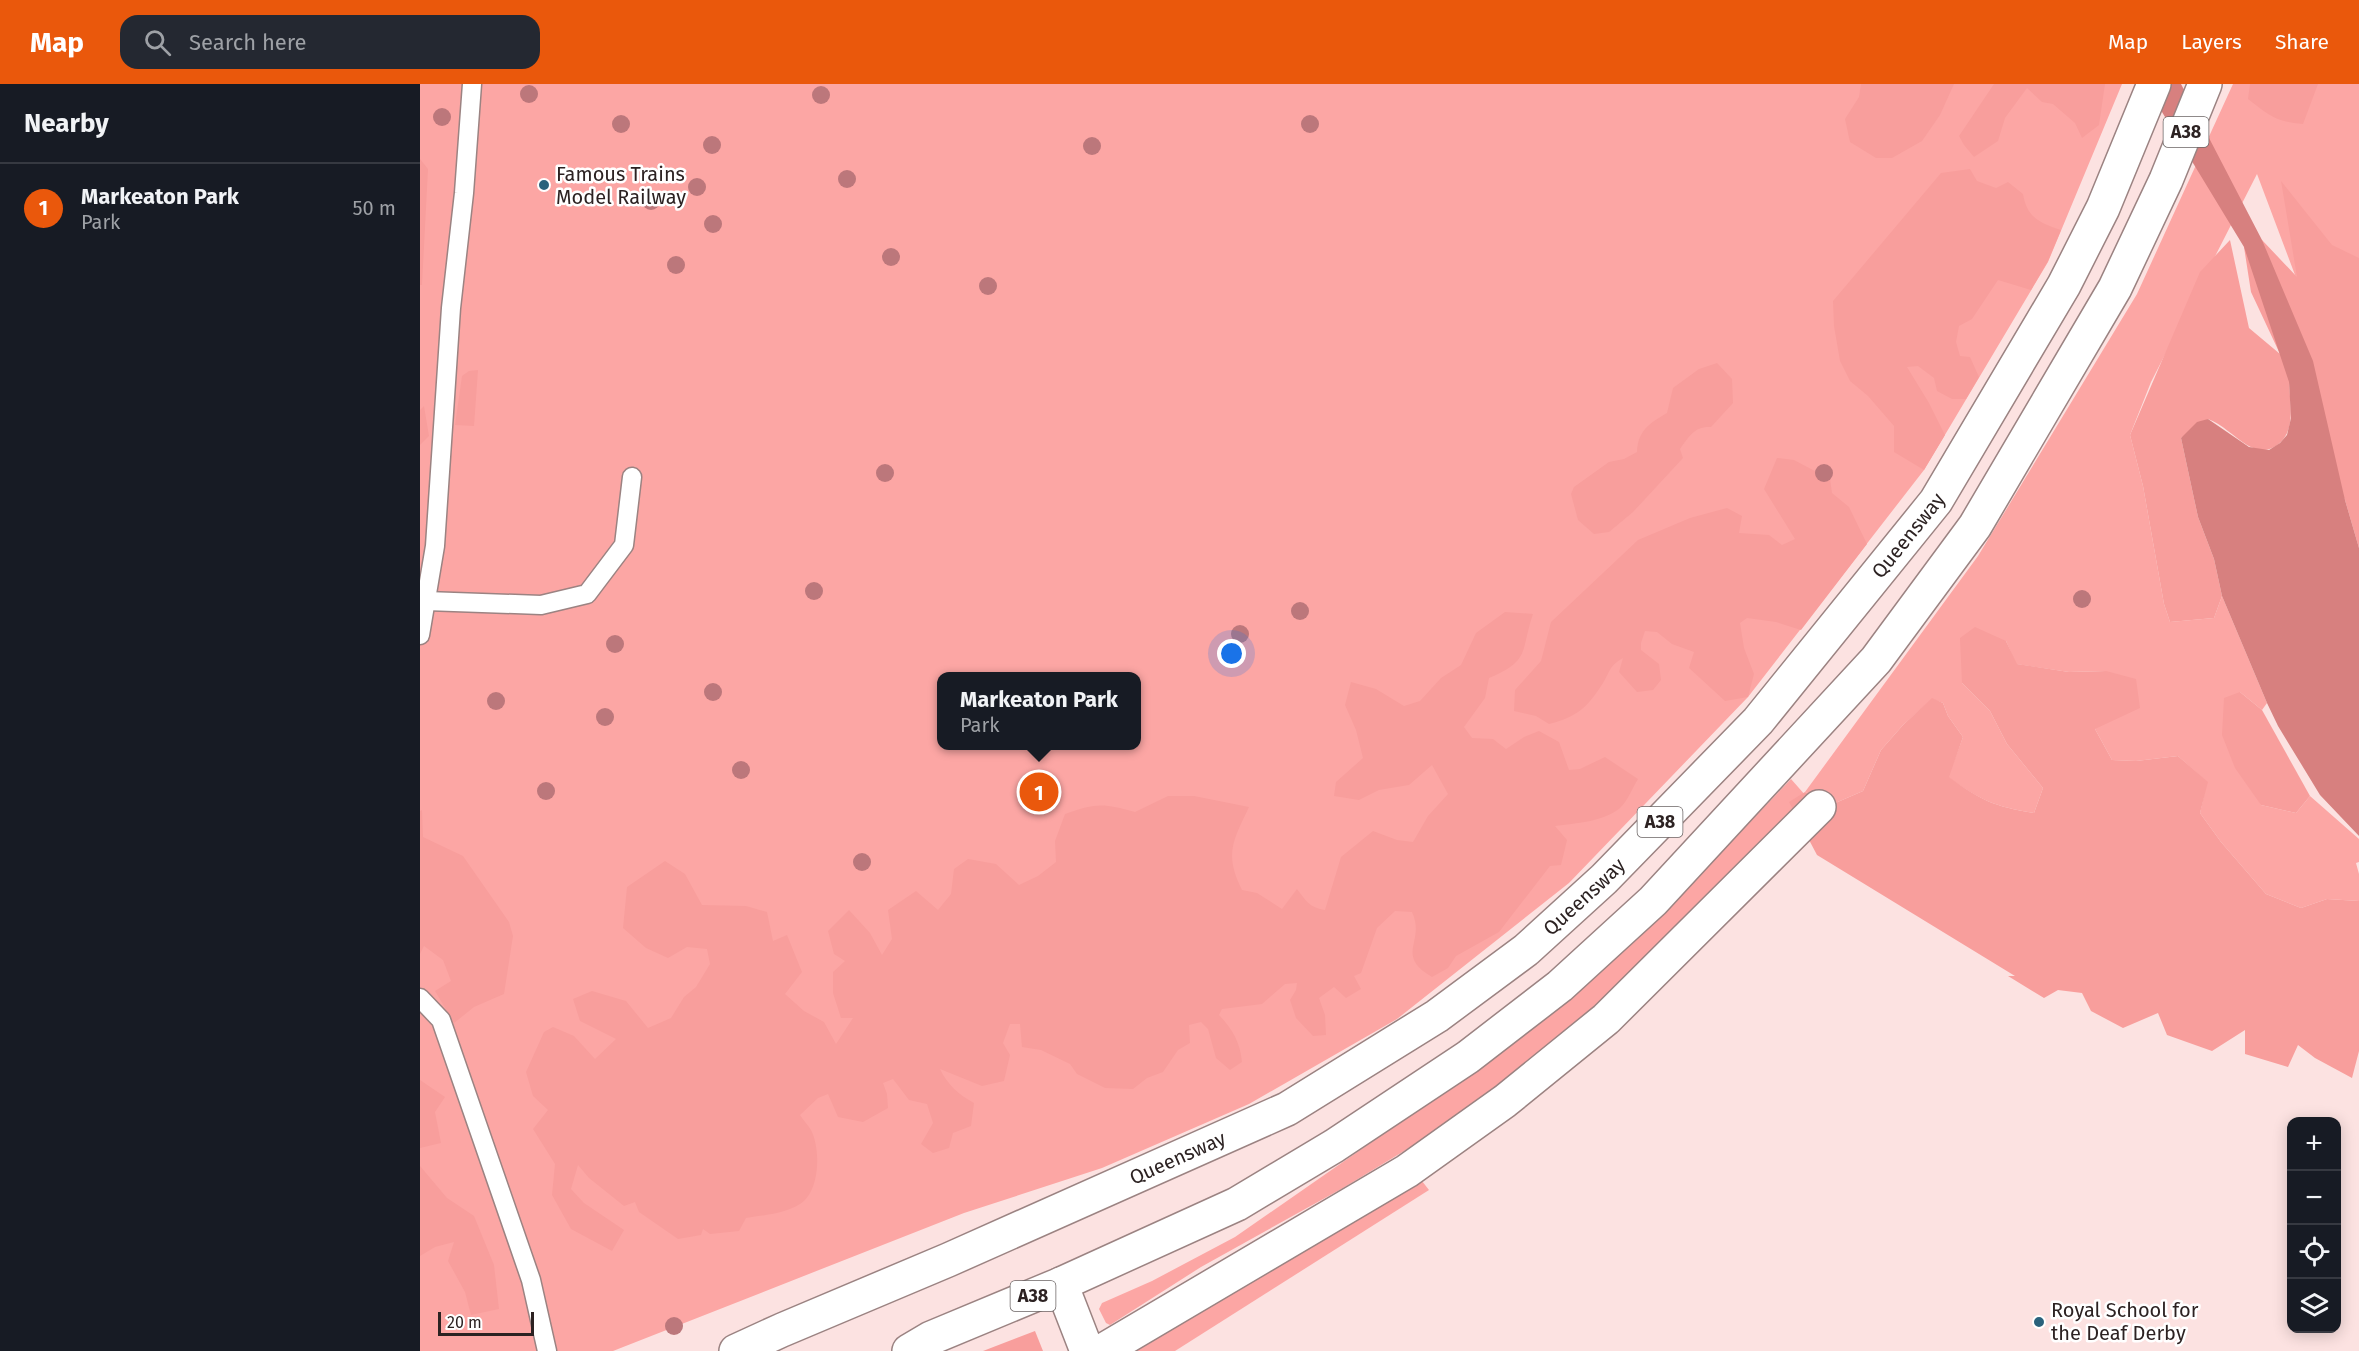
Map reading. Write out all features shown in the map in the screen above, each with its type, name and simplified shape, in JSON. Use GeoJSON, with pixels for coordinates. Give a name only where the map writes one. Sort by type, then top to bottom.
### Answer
{"type":"FeatureCollection","features":[{"type":"Feature","properties":{"kind":"main road","name":"Queensway"},"geometry":{"type":"LineString","coordinates":[[736,1351],[948,1260],[1287,1109],[1437,1016],[1526,950],[1604,879],[1758,721],[1936,501],[2064,285],[2103,208],[2154,84]]}},
{"type":"Feature","properties":{"kind":"main road","name":"A38"},"geometry":{"type":"LineString","coordinates":[[909,1351],[931,1338],[1061,1284],[1237,1204],[1343,1139],[1468,1057],[1560,986],[1653,901],[1876,660],[1975,526],[2115,288],[2166,180],[2205,84]]}},
{"type":"Feature","properties":{"kind":"main road"},"geometry":{"type":"LineString","coordinates":[[1102,1351],[1407,1171],[1505,1101],[1606,1019],[1819,807]]}},
{"type":"Feature","properties":{"kind":"main road"},"geometry":{"type":"LineString","coordinates":[[1061,1284],[1087,1351]]}},
{"type":"Feature","properties":{"kind":"lane"},"geometry":{"type":"LineString","coordinates":[[420,635],[435,546],[452,308],[472,84]]}},
{"type":"Feature","properties":{"kind":"lane"},"geometry":{"type":"LineString","coordinates":[[426,602],[541,605],[587,594],[624,545],[632,477]]}},
{"type":"Feature","properties":{"kind":"lane"},"geometry":{"type":"LineString","coordinates":[[420,998],[441,1020],[531,1280],[547,1351]]}},
{"type":"Feature","properties":{"kind":"shaded area"},"geometry":{"type":"Polygon","coordinates":[[[420,84],[2122,84],[2048,262],[1924,470],[1748,697],[1569,883],[1397,1019],[1249,1104],[1102,1168],[964,1213],[613,1351],[420,1351],[420,84]]]}},
{"type":"Feature","properties":{"kind":"shaded area"},"geometry":{"type":"Polygon","coordinates":[[[1861,84],[1954,84],[1940,115],[1922,141],[1892,158],[1876,158],[1850,142],[1845,119],[1859,97],[1861,84]]]}},
{"type":"Feature","properties":{"kind":"shaded area"},"geometry":{"type":"Polygon","coordinates":[[[1994,84],[2105,84],[2099,125],[2082,138],[2075,123],[2053,104],[2042,102],[2027,88],[2005,118],[1998,141],[1974,157],[1959,136],[1994,84]]]}},
{"type":"Feature","properties":{"kind":"shaded area"},"geometry":{"type":"Polygon","coordinates":[[[2145,84],[2181,84],[2262,240],[2313,361],[2345,500],[2359,548],[2359,836],[2320,795],[2278,726],[2222,596],[2214,559],[2198,517],[2181,438],[2197,422],[2208,419],[2249,447],[2269,450],[2287,435],[2291,418],[2289,382],[2244,247],[2145,84]]]}},
{"type":"Feature","properties":{"kind":"shaded area"},"geometry":{"type":"Polygon","coordinates":[[[2233,84],[2359,84],[2359,445],[2257,174],[2151,382],[2130,435],[2143,486],[2164,604],[2170,622],[2214,618],[2222,596],[2267,703],[2262,710],[2240,692],[2261,805],[2296,813],[2310,796],[2359,839],[2359,862],[2356,863],[2359,874],[2359,901],[2327,899],[2301,908],[2266,894],[2221,842],[2200,813],[2207,782],[2178,756],[2136,761],[2112,760],[2095,729],[2106,671],[2069,672],[2016,664],[2006,641],[1962,683],[1990,711],[2007,744],[2043,788],[2034,813],[1988,801],[1948,777],[1963,737],[1948,716],[1943,703],[1932,699],[1903,725],[1881,750],[1863,791],[1833,804],[1805,792],[1978,556],[2137,294],[2233,84]]]}},
{"type":"Feature","properties":{"kind":"shaded area"},"geometry":{"type":"Polygon","coordinates":[[[2250,84],[2318,84],[2303,124],[2273,117],[2248,99],[2250,84]]]}},
{"type":"Feature","properties":{"kind":"shaded area"},"geometry":{"type":"Polygon","coordinates":[[[420,159],[428,169],[422,285],[420,285],[420,159]]]}},
{"type":"Feature","properties":{"kind":"shaded area"},"geometry":{"type":"Polygon","coordinates":[[[1970,169],[1977,181],[1996,188],[2008,182],[2023,194],[2031,214],[2047,225],[2061,230],[2048,261],[2031,290],[1998,280],[1972,319],[1959,326],[1956,342],[1960,356],[1970,357],[1979,377],[1966,399],[1952,399],[1937,391],[1934,378],[1918,366],[1907,367],[1945,435],[1924,470],[1894,452],[1894,426],[1868,396],[1850,381],[1840,361],[1834,326],[1833,301],[1941,173],[1970,169]]]}},
{"type":"Feature","properties":{"kind":"shaded area"},"geometry":{"type":"Polygon","coordinates":[[[2281,181],[2332,245],[2359,258],[2359,548],[2345,500],[2289,382],[2291,409],[2289,427],[2286,435],[2271,449],[2250,447],[2208,419],[2181,438],[2198,517],[2214,559],[2222,596],[2214,618],[2170,622],[2164,604],[2143,486],[2130,435],[2200,272],[2230,240],[2249,328],[2280,354],[2251,292],[2244,247],[2262,240],[2297,277],[2281,181]]]}},
{"type":"Feature","properties":{"kind":"shaded area"},"geometry":{"type":"Polygon","coordinates":[[[1717,363],[1732,379],[1733,403],[1711,427],[1701,428],[1690,436],[1680,449],[1683,458],[1633,512],[1609,532],[1594,534],[1578,520],[1571,494],[1574,487],[1609,462],[1624,459],[1637,452],[1642,433],[1655,420],[1667,413],[1673,388],[1699,369],[1717,363]]]}},
{"type":"Feature","properties":{"kind":"shaded area"},"geometry":{"type":"Polygon","coordinates":[[[478,370],[474,426],[455,425],[462,376],[469,371],[478,370]]]}},
{"type":"Feature","properties":{"kind":"shaded area"},"geometry":{"type":"Polygon","coordinates":[[[424,406],[429,436],[420,445],[420,410],[424,406]]]}},
{"type":"Feature","properties":{"kind":"shaded area"},"geometry":{"type":"Polygon","coordinates":[[[1777,458],[1794,460],[1830,479],[1832,493],[1849,507],[1867,544],[1801,630],[1776,622],[1747,618],[1740,623],[1744,648],[1754,674],[1748,697],[1725,701],[1689,668],[1694,652],[1672,644],[1657,632],[1645,631],[1641,650],[1659,664],[1661,680],[1653,690],[1637,692],[1619,672],[1623,658],[1613,666],[1587,705],[1567,718],[1549,724],[1536,716],[1514,711],[1515,690],[1541,661],[1551,622],[1638,540],[1690,518],[1727,508],[1742,516],[1739,533],[1769,535],[1782,545],[1795,539],[1764,489],[1777,458]]]}},
{"type":"Feature","properties":{"kind":"shaded area"},"geometry":{"type":"Polygon","coordinates":[[[1505,612],[1533,614],[1522,654],[1512,666],[1489,678],[1485,698],[1464,727],[1472,738],[1493,739],[1506,749],[1524,737],[1539,731],[1559,742],[1569,770],[1580,769],[1605,757],[1638,779],[1625,802],[1613,813],[1589,821],[1555,826],[1567,840],[1561,865],[1550,866],[1499,932],[1456,956],[1448,968],[1432,977],[1421,969],[1413,955],[1416,932],[1412,912],[1395,911],[1377,928],[1361,973],[1354,976],[1361,989],[1346,998],[1334,987],[1319,998],[1325,1015],[1326,1035],[1313,1036],[1296,1018],[1290,1000],[1297,983],[1285,984],[1262,1004],[1222,1009],[1219,1015],[1235,1037],[1240,1048],[1242,1062],[1230,1070],[1216,1058],[1208,1029],[1201,1022],[1189,1025],[1190,1043],[1178,1050],[1163,1072],[1147,1078],[1133,1089],[1105,1088],[1077,1074],[1070,1064],[1041,1050],[1022,1047],[1020,1024],[1010,1024],[1003,1043],[1010,1055],[1004,1081],[982,1086],[940,1069],[954,1089],[974,1103],[971,1126],[953,1133],[949,1148],[933,1153],[921,1144],[933,1123],[927,1104],[909,1100],[893,1079],[883,1083],[888,1108],[863,1122],[838,1117],[828,1094],[818,1098],[800,1115],[814,1138],[817,1170],[812,1190],[807,1198],[794,1207],[774,1214],[746,1218],[739,1231],[710,1234],[703,1229],[701,1235],[678,1239],[639,1212],[635,1202],[624,1206],[589,1178],[578,1165],[571,1189],[584,1203],[624,1230],[612,1251],[571,1229],[552,1195],[555,1164],[533,1129],[548,1110],[533,1096],[526,1072],[544,1032],[553,1027],[574,1036],[595,1059],[616,1039],[580,1021],[573,999],[592,991],[626,1001],[648,1028],[671,1018],[684,997],[696,987],[710,964],[707,949],[687,947],[668,958],[646,948],[623,928],[627,887],[665,861],[685,874],[702,905],[746,906],[767,912],[773,941],[787,935],[802,972],[785,994],[804,1011],[824,1022],[836,1044],[853,1018],[841,1018],[833,993],[833,972],[845,961],[834,954],[828,931],[849,910],[870,933],[882,955],[892,939],[888,910],[916,891],[938,910],[951,894],[954,869],[968,859],[996,864],[1019,885],[1038,876],[1056,862],[1055,841],[1065,814],[1085,808],[1107,806],[1135,812],[1168,796],[1194,796],[1249,807],[1235,839],[1232,857],[1236,877],[1242,890],[1257,893],[1282,909],[1297,889],[1312,906],[1325,910],[1341,857],[1373,831],[1397,840],[1413,842],[1428,816],[1448,794],[1432,765],[1409,785],[1379,790],[1359,800],[1334,796],[1336,782],[1363,758],[1356,730],[1345,705],[1351,682],[1376,689],[1404,706],[1420,701],[1441,678],[1461,665],[1476,633],[1505,612]]]}},
{"type":"Feature","properties":{"kind":"shaded area"},"geometry":{"type":"Polygon","coordinates":[[[1975,627],[2006,641],[2017,664],[2069,672],[2106,671],[2136,679],[2140,708],[2095,729],[2112,760],[2136,761],[2178,756],[2208,782],[2200,813],[2221,842],[2266,894],[2301,908],[2327,899],[2359,901],[2359,1051],[2352,1078],[2315,1058],[2298,1045],[2288,1067],[2245,1054],[2245,1030],[2212,1051],[2167,1035],[2158,1013],[2123,1028],[2091,1011],[2082,993],[2058,990],[2044,998],[2008,976],[2015,976],[1817,855],[1789,802],[1805,792],[1833,804],[1863,791],[1881,750],[1932,698],[1943,703],[1948,716],[1963,737],[1949,777],[1988,801],[2034,813],[2043,788],[2007,744],[1990,711],[1962,683],[1960,638],[1975,627]]]}},
{"type":"Feature","properties":{"kind":"shaded area"},"geometry":{"type":"Polygon","coordinates":[[[2240,692],[2262,710],[2310,796],[2296,813],[2261,805],[2235,768],[2222,735],[2224,698],[2240,692]]]}},
{"type":"Feature","properties":{"kind":"shaded area"},"geometry":{"type":"Polygon","coordinates":[[[1791,779],[1806,796],[1625,981],[1486,1096],[1414,1145],[1343,1188],[1201,1267],[1110,1325],[1106,1323],[1099,1309],[1102,1303],[1152,1281],[1235,1237],[1432,1100],[1683,892],[1791,779]]]}},
{"type":"Feature","properties":{"kind":"shaded area"},"geometry":{"type":"Polygon","coordinates":[[[422,810],[423,837],[463,856],[509,922],[513,936],[504,994],[474,1007],[454,1023],[435,991],[451,981],[443,960],[424,946],[420,954],[420,811],[422,810]]]}},
{"type":"Feature","properties":{"kind":"shaded area"},"geometry":{"type":"Polygon","coordinates":[[[420,1080],[445,1097],[435,1112],[441,1143],[420,1148],[420,1080]]]}},
{"type":"Feature","properties":{"kind":"shaded area"},"geometry":{"type":"Polygon","coordinates":[[[420,1166],[447,1198],[474,1216],[494,1265],[499,1309],[471,1315],[465,1292],[448,1261],[454,1242],[435,1247],[420,1256],[420,1166]]]}},
{"type":"Feature","properties":{"kind":"shaded area"},"geometry":{"type":"Polygon","coordinates":[[[1418,1176],[1429,1190],[1175,1351],[1129,1351],[1418,1176]]]}},
{"type":"Feature","properties":{"kind":"shaded area"},"geometry":{"type":"Polygon","coordinates":[[[1035,1331],[1043,1351],[983,1351],[1035,1331]]]}},
{"type":"Feature","properties":{"kind":"place","name":"Famous Trains Model Railway"},"geometry":{"type":"Point","coordinates":[544,185]}},
{"type":"Feature","properties":{"kind":"place","name":"Markeaton Park"},"geometry":{"type":"Point","coordinates":[1039,792]}},
{"type":"Feature","properties":{"kind":"place","name":"Royal School for the Deaf Derby"},"geometry":{"type":"Point","coordinates":[2039,1322]}}]}
